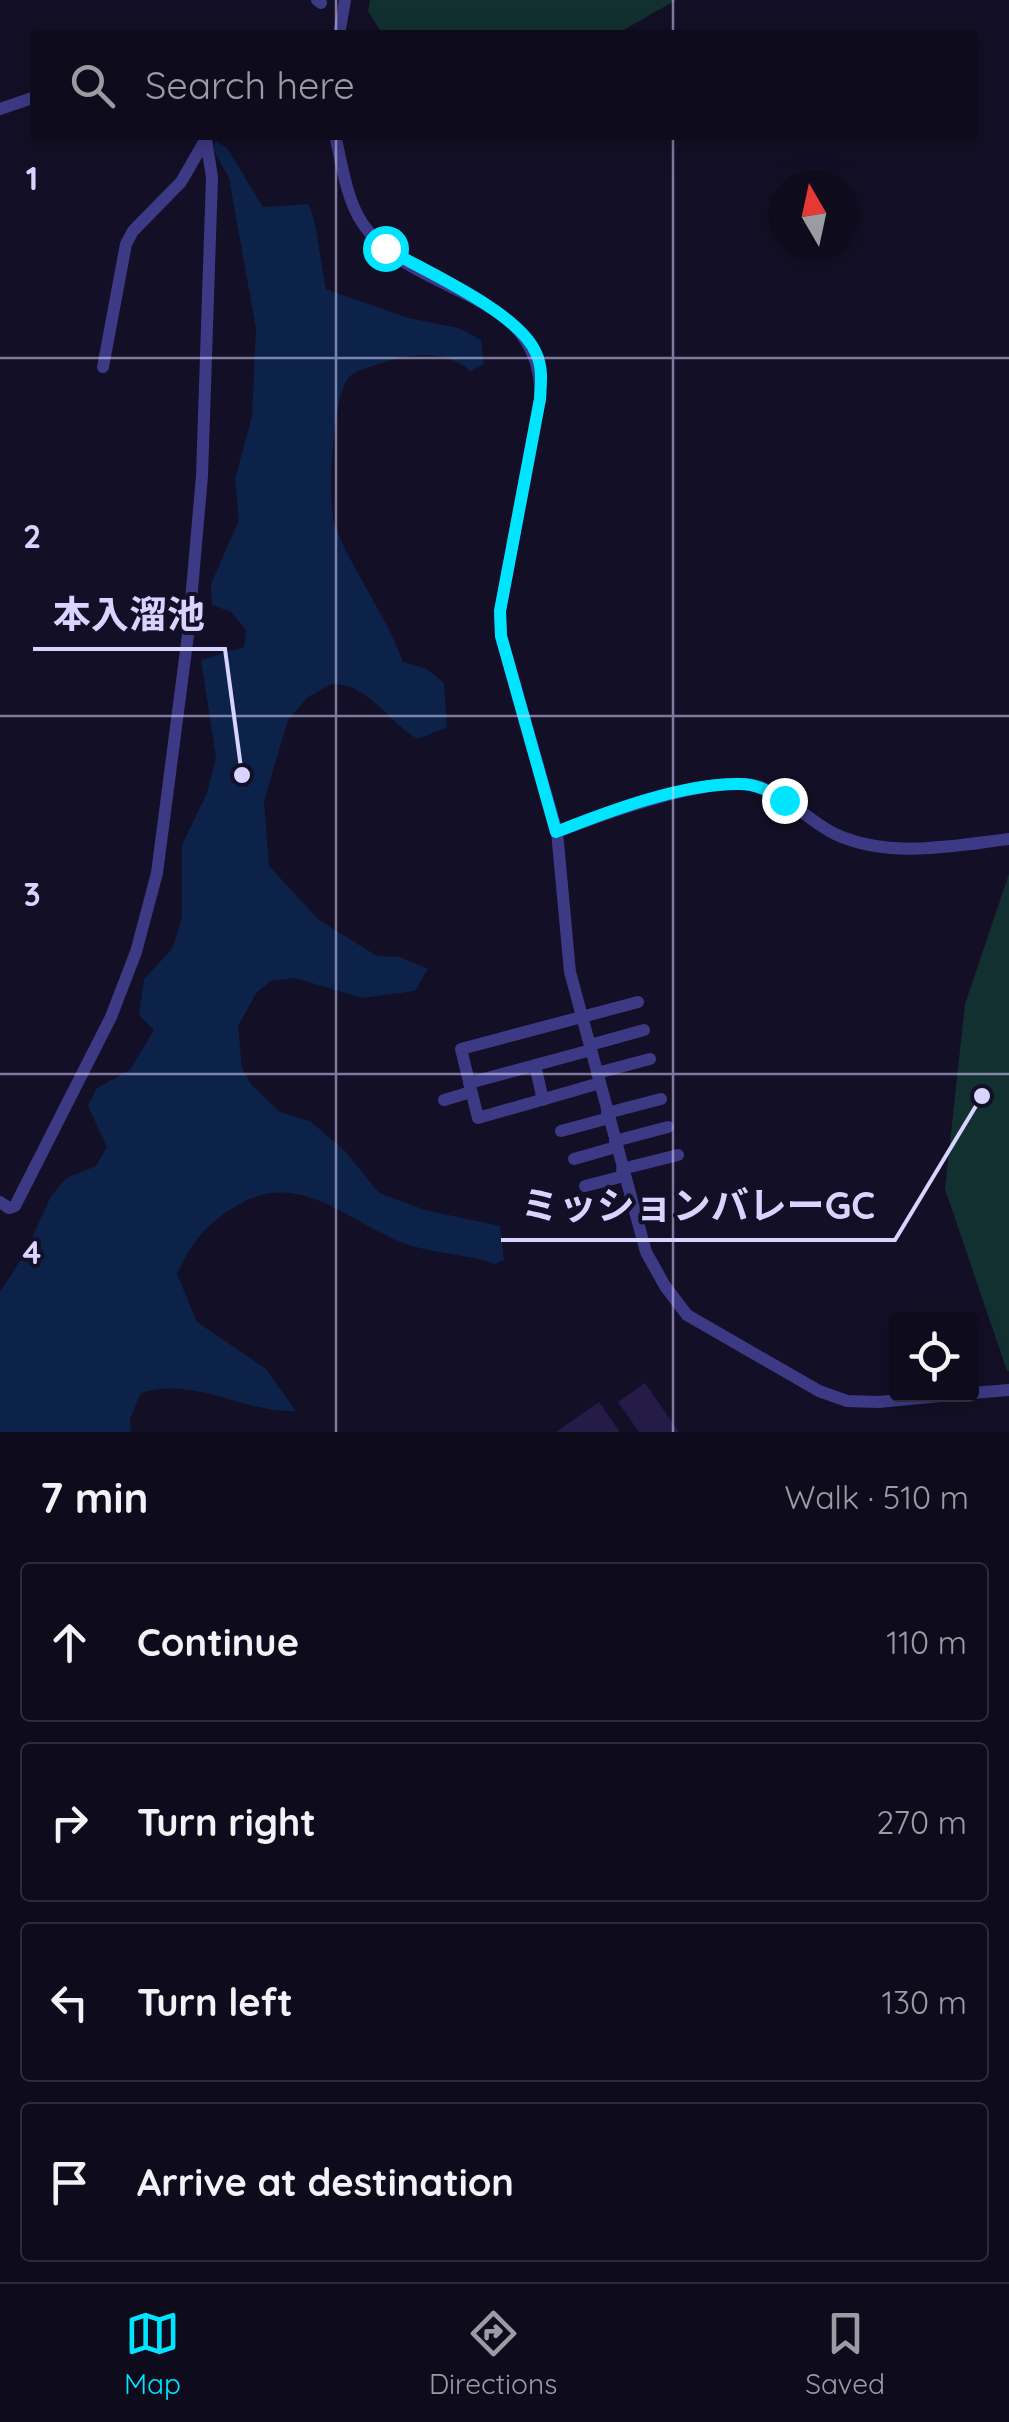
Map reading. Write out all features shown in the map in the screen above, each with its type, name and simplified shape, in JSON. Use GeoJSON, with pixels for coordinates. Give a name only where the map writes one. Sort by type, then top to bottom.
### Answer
{"type":"FeatureCollection","features":[{"type":"Feature","properties":{"kind":"street"},"geometry":{"type":"LineString","coordinates":[[339,30],[345,0]]}},
{"type":"Feature","properties":{"kind":"street"},"geometry":{"type":"LineString","coordinates":[[0,109],[30,100]]}},
{"type":"Feature","properties":{"kind":"street"},"geometry":{"type":"LineString","coordinates":[[103,367],[126,244],[132,231],[181,182],[205,140]]}},
{"type":"Feature","properties":{"kind":"street"},"geometry":{"type":"LineString","coordinates":[[0,1202],[9,1208],[15,1206],[112,1017],[136,952],[157,873],[188,635],[202,476],[212,177],[207,140]]}},
{"type":"Feature","properties":{"kind":"street"},"geometry":{"type":"LineString","coordinates":[[336,140],[347,186],[362,224],[385,248],[506,319],[536,351],[542,370],[540,399],[500,611],[501,636],[556,832],[570,972],[646,1252],[687,1315],[820,1391],[847,1401],[889,1398]]}},
{"type":"Feature","properties":{"kind":"street"},"geometry":{"type":"LineString","coordinates":[[556,832],[659,798],[739,784],[758,786],[835,834],[881,848],[930,849],[1009,840]]}},
{"type":"Feature","properties":{"kind":"street"},"geometry":{"type":"LineString","coordinates":[[638,1002],[461,1049],[478,1118],[542,1100],[650,1060]]}},
{"type":"Feature","properties":{"kind":"street"},"geometry":{"type":"LineString","coordinates":[[444,1100],[644,1030]]}},
{"type":"Feature","properties":{"kind":"street"},"geometry":{"type":"LineString","coordinates":[[535,1065],[542,1100]]}},
{"type":"Feature","properties":{"kind":"street"},"geometry":{"type":"LineString","coordinates":[[561,1131],[661,1099]]}},
{"type":"Feature","properties":{"kind":"street"},"geometry":{"type":"LineString","coordinates":[[574,1158],[668,1127]]}},
{"type":"Feature","properties":{"kind":"street"},"geometry":{"type":"LineString","coordinates":[[585,1186],[678,1154]]}},
{"type":"Feature","properties":{"kind":"street"},"geometry":{"type":"LineString","coordinates":[[979,1393],[1009,1390]]}},
{"type":"Feature","properties":{"kind":"green space"},"geometry":{"type":"Polygon","coordinates":[[[370,0],[676,0],[624,30],[380,30],[368,11],[370,0]]]}},
{"type":"Feature","properties":{"kind":"green space"},"geometry":{"type":"Polygon","coordinates":[[[1009,874],[1007,1371],[945,1189],[965,1004],[1009,874]]]}},
{"type":"Feature","properties":{"kind":"water"},"geometry":{"type":"Polygon","coordinates":[[[215,141],[227,148],[263,207],[308,204],[326,289],[408,318],[459,328],[481,340],[484,364],[471,371],[451,360],[419,355],[385,362],[350,376],[335,425],[331,495],[335,526],[403,662],[427,669],[444,683],[447,727],[418,739],[368,697],[332,684],[308,697],[288,720],[264,801],[269,866],[319,920],[377,956],[400,957],[428,969],[415,991],[362,998],[295,978],[271,981],[257,992],[238,1026],[242,1068],[251,1084],[280,1112],[310,1121],[345,1151],[379,1193],[425,1210],[500,1226],[504,1260],[495,1264],[410,1245],[300,1195],[258,1196],[236,1206],[208,1227],[177,1274],[197,1322],[266,1369],[296,1411],[257,1407],[199,1392],[161,1389],[141,1393],[130,1419],[131,1432],[0,1432],[0,1292],[24,1255],[51,1196],[66,1178],[96,1166],[107,1147],[88,1106],[97,1088],[130,1070],[154,1030],[139,1015],[144,979],[172,949],[182,918],[182,845],[207,793],[216,757],[201,660],[244,647],[246,630],[231,612],[212,605],[211,584],[239,520],[235,479],[252,416],[256,329],[229,178],[213,149],[215,141]]]}},
{"type":"Feature","properties":{"kind":"building"},"geometry":{"type":"Polygon","coordinates":[[[645,1383],[679,1432],[639,1432],[618,1402],[645,1383]]]}},
{"type":"Feature","properties":{"kind":"building"},"geometry":{"type":"Polygon","coordinates":[[[599,1402],[620,1432],[556,1432],[599,1402]]]}},
{"type":"Feature","properties":{"kind":"place","name":"本入溜池"},"geometry":{"type":"Point","coordinates":[242,775]}},
{"type":"Feature","properties":{"kind":"place","name":"ミッションバレーGC"},"geometry":{"type":"Point","coordinates":[982,1096]}},
{"type":"Feature","properties":{"kind":"route"},"geometry":{"type":"LineString","coordinates":[[385,248],[506,319],[526,336],[542,370],[540,399],[500,611],[508,670],[556,832],[659,798],[739,784],[758,786],[784,800]]}}]}
